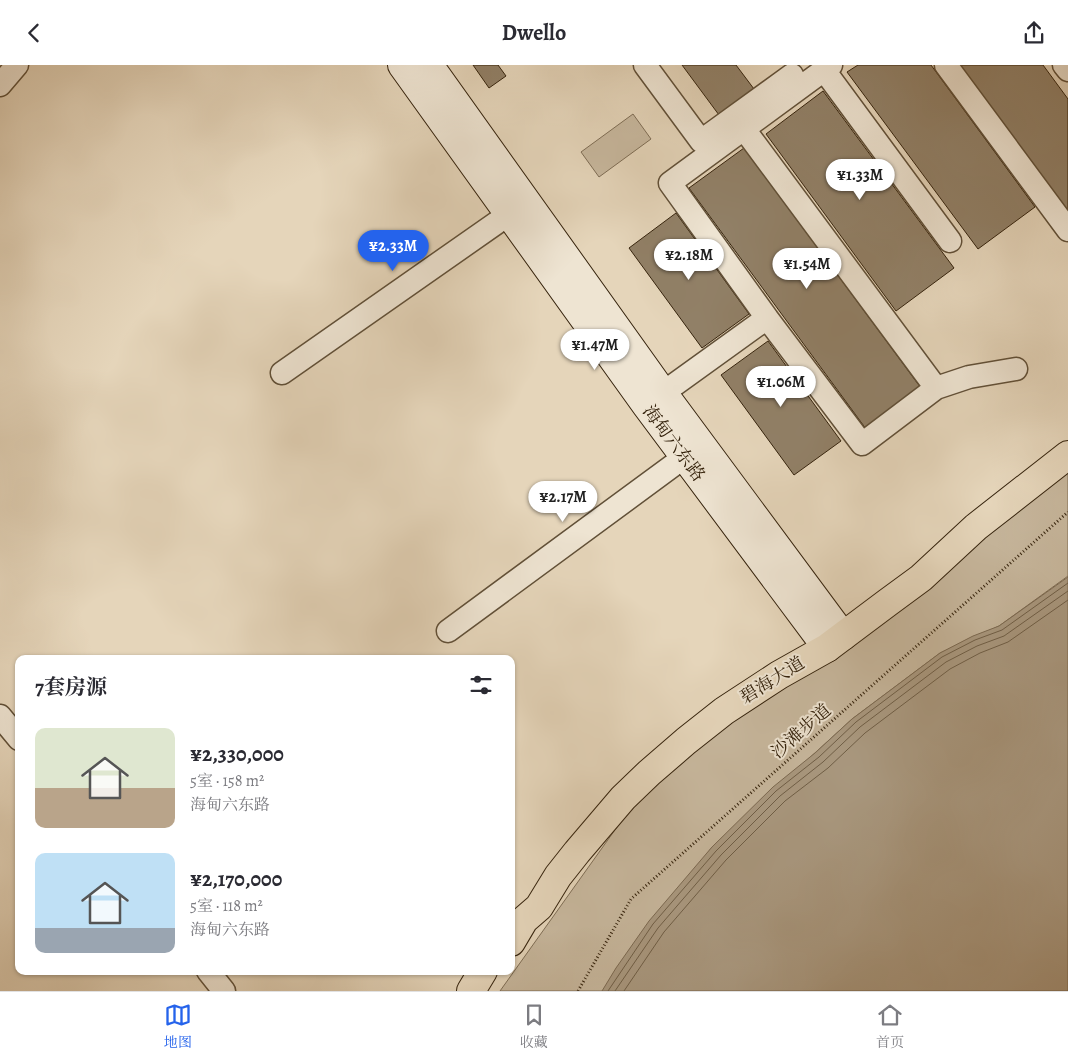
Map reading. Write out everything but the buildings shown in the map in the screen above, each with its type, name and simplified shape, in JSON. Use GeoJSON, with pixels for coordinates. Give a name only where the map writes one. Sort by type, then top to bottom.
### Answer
{"type":"FeatureCollection","features":[{"type":"Feature","properties":{"kind":"main road","name":"海甸六东路"},"geometry":{"type":"LineString","coordinates":[[402,65],[518,207]]}},
{"type":"Feature","properties":{"kind":"main road","name":"海甸六东路"},"geometry":{"type":"LineString","coordinates":[[429,65],[518,207],[654,399],[830,636]]}},
{"type":"Feature","properties":{"kind":"main road","name":"碧海大道"},"geometry":{"type":"LineString","coordinates":[[515,935],[524,920],[539,907],[577,852],[623,798],[649,773],[699,730],[741,699],[806,659],[905,570],[1068,441]]}},
{"type":"Feature","properties":{"kind":"main road","name":"碧海大道"},"geometry":{"type":"LineString","coordinates":[[515,916],[557,852],[607,795],[675,730],[720,697],[798,646],[830,636],[921,578],[976,527],[1068,455]]}},
{"type":"Feature","properties":{"kind":"main road"},"geometry":{"type":"LineString","coordinates":[[471,991],[481,975]]}},
{"type":"Feature","properties":{"kind":"main road"},"geometry":{"type":"LineString","coordinates":[[482,991],[492,975]]}},
{"type":"Feature","properties":{"kind":"street"},"geometry":{"type":"LineString","coordinates":[[0,85],[17,65]]}},
{"type":"Feature","properties":{"kind":"street"},"geometry":{"type":"LineString","coordinates":[[645,65],[700,141],[820,67]]}},
{"type":"Feature","properties":{"kind":"street"},"geometry":{"type":"LineString","coordinates":[[946,65],[1068,230]]}},
{"type":"Feature","properties":{"kind":"street"},"geometry":{"type":"LineString","coordinates":[[1064,65],[1068,70]]}},
{"type":"Feature","properties":{"kind":"street"},"geometry":{"type":"LineString","coordinates":[[820,67],[744,129],[670,183],[767,318],[862,444],[936,388],[969,377],[1016,369]]}},
{"type":"Feature","properties":{"kind":"street"},"geometry":{"type":"LineString","coordinates":[[820,67],[950,241]]}},
{"type":"Feature","properties":{"kind":"street"},"geometry":{"type":"LineString","coordinates":[[744,129],[936,388]]}},
{"type":"Feature","properties":{"kind":"street"},"geometry":{"type":"LineString","coordinates":[[282,373],[518,207]]}},
{"type":"Feature","properties":{"kind":"street"},"geometry":{"type":"LineString","coordinates":[[654,399],[767,318]]}},
{"type":"Feature","properties":{"kind":"street"},"geometry":{"type":"LineString","coordinates":[[448,631],[692,451]]}},
{"type":"Feature","properties":{"kind":"street"},"geometry":{"type":"LineString","coordinates":[[0,715],[15,734]]}},
{"type":"Feature","properties":{"kind":"street"},"geometry":{"type":"LineString","coordinates":[[211,975],[224,991]]}},
{"type":"Feature","properties":{"kind":"path","name":"沙滩步道"},"geometry":{"type":"LineString","coordinates":[[578,991],[631,899],[1068,512]]}},
{"type":"Feature","properties":{"kind":"shaded area"},"geometry":{"type":"Polygon","coordinates":[[[633,114],[651,139],[599,177],[581,152],[633,114]]]}},
{"type":"Feature","properties":{"kind":"shaded area"},"geometry":{"type":"Polygon","coordinates":[[[1068,452],[1068,576],[999,626],[940,653],[852,719],[712,847],[607,991],[500,991],[511,975],[515,975],[515,970],[667,757],[1068,452]]]}},
{"type":"Feature","properties":{"kind":"water"},"geometry":{"type":"Polygon","coordinates":[[[1068,577],[1068,991],[602,991],[649,921],[712,847],[773,787],[815,753],[852,719],[940,653],[973,636],[999,626],[1068,577]]]}}]}
